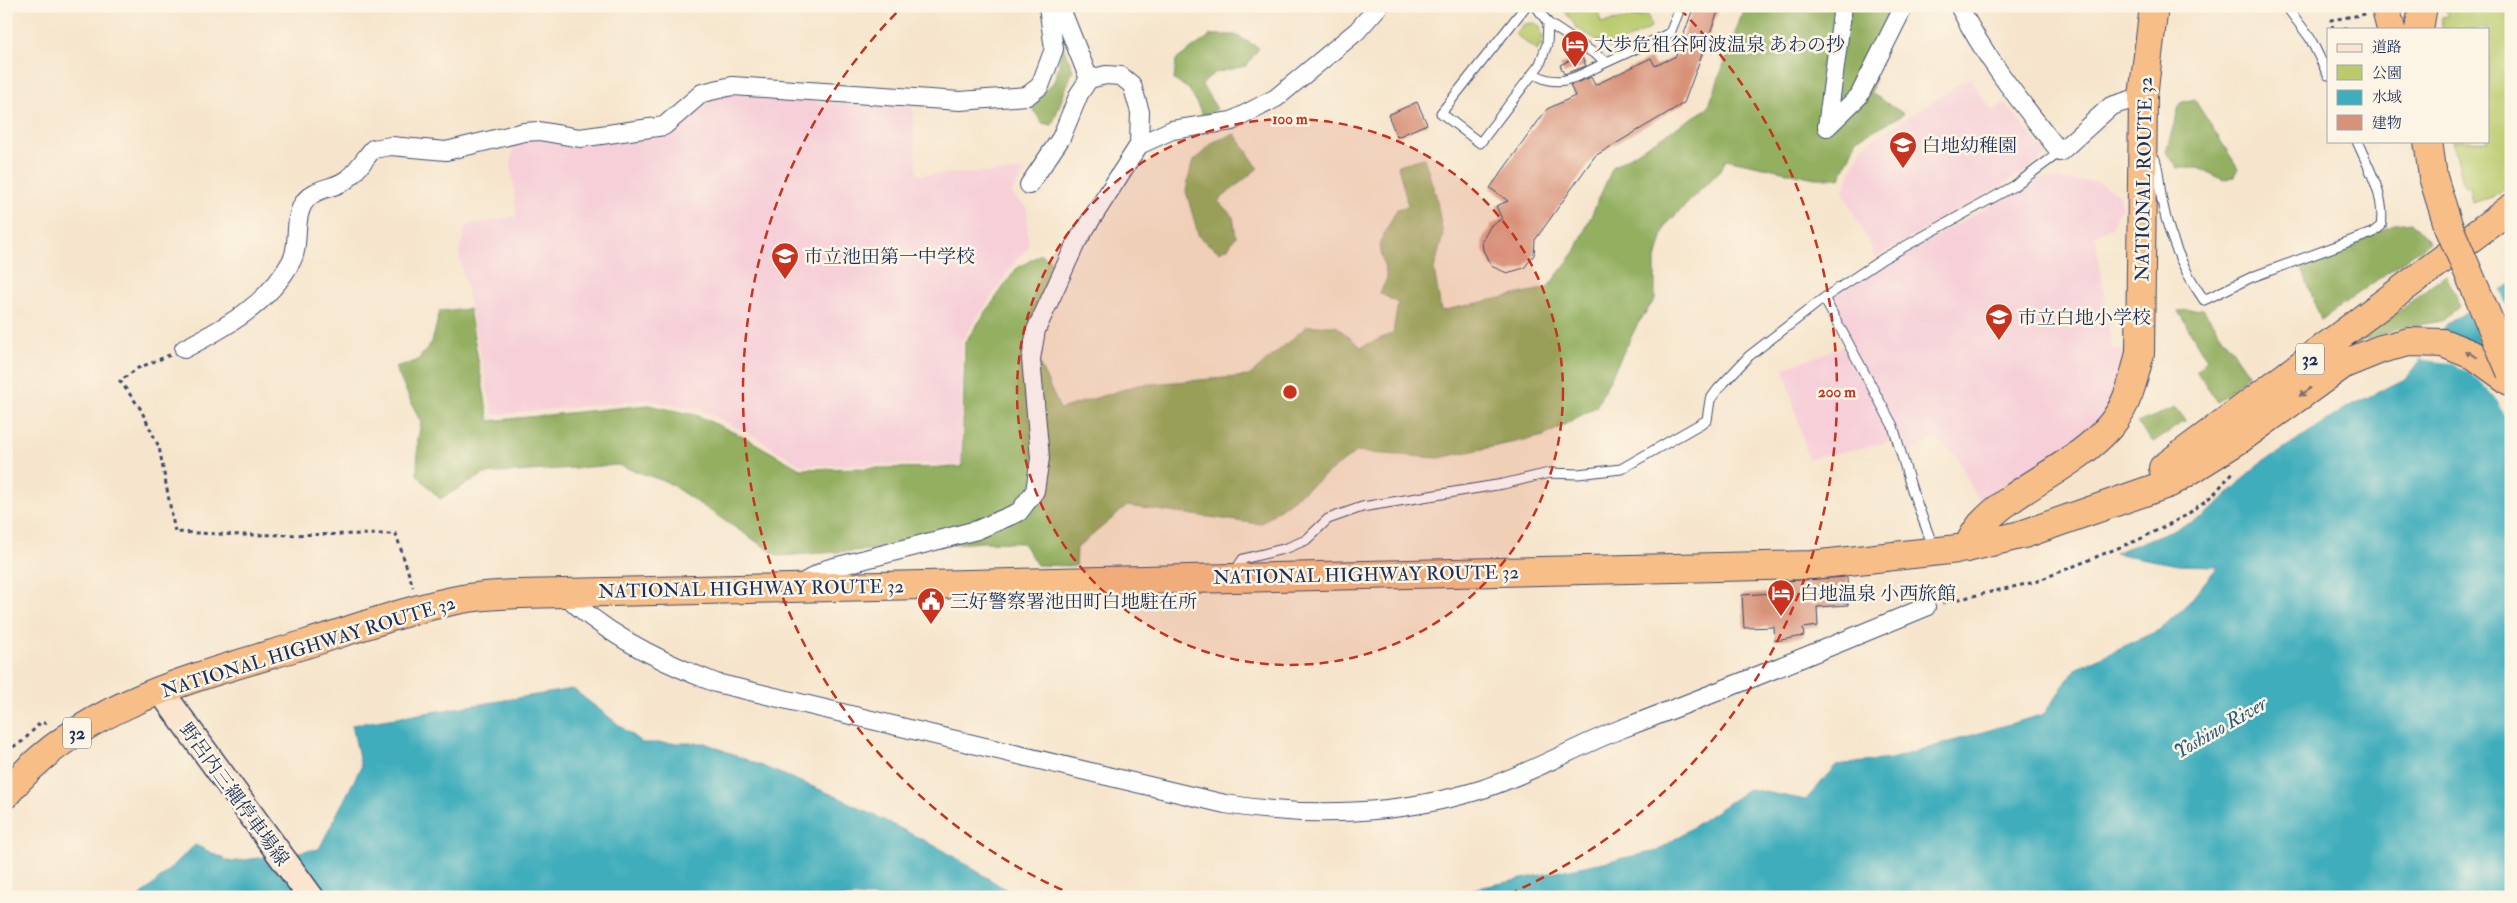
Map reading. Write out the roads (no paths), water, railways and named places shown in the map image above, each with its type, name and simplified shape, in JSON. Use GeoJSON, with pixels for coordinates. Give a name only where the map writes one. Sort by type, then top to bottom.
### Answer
{"type":"FeatureCollection","features":[{"type":"Feature","properties":{"kind":"highway","name":"NATIONAL ROUTE 32"},"geometry":{"type":"LineString","coordinates":[[1967,548],[1979,527],[2002,505],[2080,454],[2099,437],[2111,425],[2131,390],[2140,353],[2143,96],[2154,6]]}},
{"type":"Feature","properties":{"kind":"highway"},"geometry":{"type":"LineString","coordinates":[[2420,28],[2433,8]]}},
{"type":"Feature","properties":{"kind":"highway"},"geometry":{"type":"LineString","coordinates":[[2375,10],[2390,28]]}},
{"type":"Feature","properties":{"kind":"highway"},"geometry":{"type":"LineString","coordinates":[[2423,142],[2448,225],[2511,372]]}},
{"type":"Feature","properties":{"kind":"highway"},"geometry":{"type":"LineString","coordinates":[[2428,142],[2433,177]]}},
{"type":"Feature","properties":{"kind":"highway","name":"NATIONAL HIGHWAY ROUTE 32"},"geometry":{"type":"LineString","coordinates":[[2105,504],[2167,465],[2511,208]]}},
{"type":"Feature","properties":{"kind":"highway","name":"NATIONAL HIGHWAY ROUTE 32"},"geometry":{"type":"LineString","coordinates":[[6,794],[16,782],[63,741],[131,702],[160,690],[420,609],[464,599],[498,595],[564,593],[1812,565],[1935,552],[1967,548],[2027,532],[2170,483],[2240,438],[2344,364],[2381,349],[2409,342],[2426,341],[2443,344],[2468,352],[2511,382]]}},
{"type":"Feature","properties":{"kind":"main road","name":"野呂内三縄停車場線"},"geometry":{"type":"LineString","coordinates":[[160,690],[311,897]]}},
{"type":"Feature","properties":{"kind":"street"},"geometry":{"type":"LineString","coordinates":[[184,349],[222,329],[256,306],[293,258],[296,226],[303,203],[320,188],[346,181],[374,148],[391,146],[446,151],[524,132],[540,131],[580,138],[664,126],[702,93],[732,86],[960,101],[1027,96],[1040,86],[1054,48],[1048,6]]}},
{"type":"Feature","properties":{"kind":"street"},"geometry":{"type":"LineString","coordinates":[[1060,6],[1089,79]]}},
{"type":"Feature","properties":{"kind":"street"},"geometry":{"type":"LineString","coordinates":[[1139,145],[1172,130],[1232,121],[1276,98],[1357,31],[1379,6]]}},
{"type":"Feature","properties":{"kind":"street"},"geometry":{"type":"LineString","coordinates":[[1843,6],[1827,127],[1859,96],[1904,6]]}},
{"type":"Feature","properties":{"kind":"street"},"geometry":{"type":"LineString","coordinates":[[1959,6],[1981,46],[2010,89],[2060,152],[2111,106],[2143,96]]}},
{"type":"Feature","properties":{"kind":"street"},"geometry":{"type":"LineString","coordinates":[[794,588],[827,569],[977,530],[1019,512],[1034,491],[1040,458],[1030,359],[1036,330],[1076,244],[1139,145],[1140,112],[1132,85],[1121,76],[1106,75],[1089,79],[1079,94],[1061,138],[1028,185]]}},
{"type":"Feature","properties":{"kind":"street"},"geometry":{"type":"LineString","coordinates":[[564,593],[581,610],[655,657],[716,683],[1225,804],[1295,812],[1384,809],[1440,799],[1483,788],[1607,735],[1762,675],[1926,607]]}},
{"type":"Feature","properties":{"kind":"lane"},"geometry":{"type":"LineString","coordinates":[[1526,6],[1441,113],[1480,143],[1540,64],[1547,44],[1548,23]]}},
{"type":"Feature","properties":{"kind":"lane"},"geometry":{"type":"LineString","coordinates":[[1536,6],[1548,23],[1608,62]]}},
{"type":"Feature","properties":{"kind":"lane"},"geometry":{"type":"LineString","coordinates":[[1533,73],[1552,82],[1564,81],[1670,34],[1681,6]]}},
{"type":"Feature","properties":{"kind":"lane"},"geometry":{"type":"LineString","coordinates":[[2286,6],[2310,38],[2327,73]]}},
{"type":"Feature","properties":{"kind":"lane"},"geometry":{"type":"LineString","coordinates":[[2142,153],[2155,159],[2171,236],[2188,278],[2204,300],[2252,277],[2372,233],[2381,226],[2383,212],[2378,194],[2357,142]]}},
{"type":"Feature","properties":{"kind":"lane"},"geometry":{"type":"LineString","coordinates":[[1237,578],[1239,564],[1243,560],[1287,548],[1306,540],[1328,519],[1362,507],[1503,484],[1549,473],[1578,474],[1621,469],[1708,420],[1710,400],[1749,356],[1824,298],[1884,258],[2014,186],[2060,152]]}},
{"type":"Feature","properties":{"kind":"lane"},"geometry":{"type":"LineString","coordinates":[[1824,298],[1893,426],[1912,490],[1935,552]]}},
{"type":"Feature","properties":{"kind":"water","name":"Yoshino River"},"geometry":{"type":"Polygon","coordinates":[[[2511,284],[2511,897],[1435,897],[1657,851],[1749,789],[1806,800],[1836,765],[1891,759],[2044,714],[2075,669],[2159,630],[2186,606],[2218,566],[2178,565],[2114,553],[2203,518],[2258,465],[2348,407],[2407,378],[2447,324],[2511,284]]]}},
{"type":"Feature","properties":{"kind":"water"},"geometry":{"type":"Polygon","coordinates":[[[573,689],[642,743],[705,743],[838,797],[943,850],[1018,897],[140,897],[195,845],[231,862],[319,849],[361,767],[352,725],[573,689]]]}},
{"type":"Feature","properties":{"kind":"place","name":"大歩危祖谷阿波温泉 あわの抄"},"geometry":{"type":"Point","coordinates":[1575,68]}},
{"type":"Feature","properties":{"kind":"place","name":"白地幼稚園"},"geometry":{"type":"Point","coordinates":[1903,169]}},
{"type":"Feature","properties":{"kind":"place","name":"市立池田第一中学校"},"geometry":{"type":"Point","coordinates":[785,280]}},
{"type":"Feature","properties":{"kind":"place","name":"市立白地小学校"},"geometry":{"type":"Point","coordinates":[1999,341]}},
{"type":"Feature","properties":{"kind":"place","name":"白地温泉 小西旅館"},"geometry":{"type":"Point","coordinates":[1781,617]}},
{"type":"Feature","properties":{"kind":"place","name":"三好警察署池田町白地駐在所"},"geometry":{"type":"Point","coordinates":[931,625]}}]}
